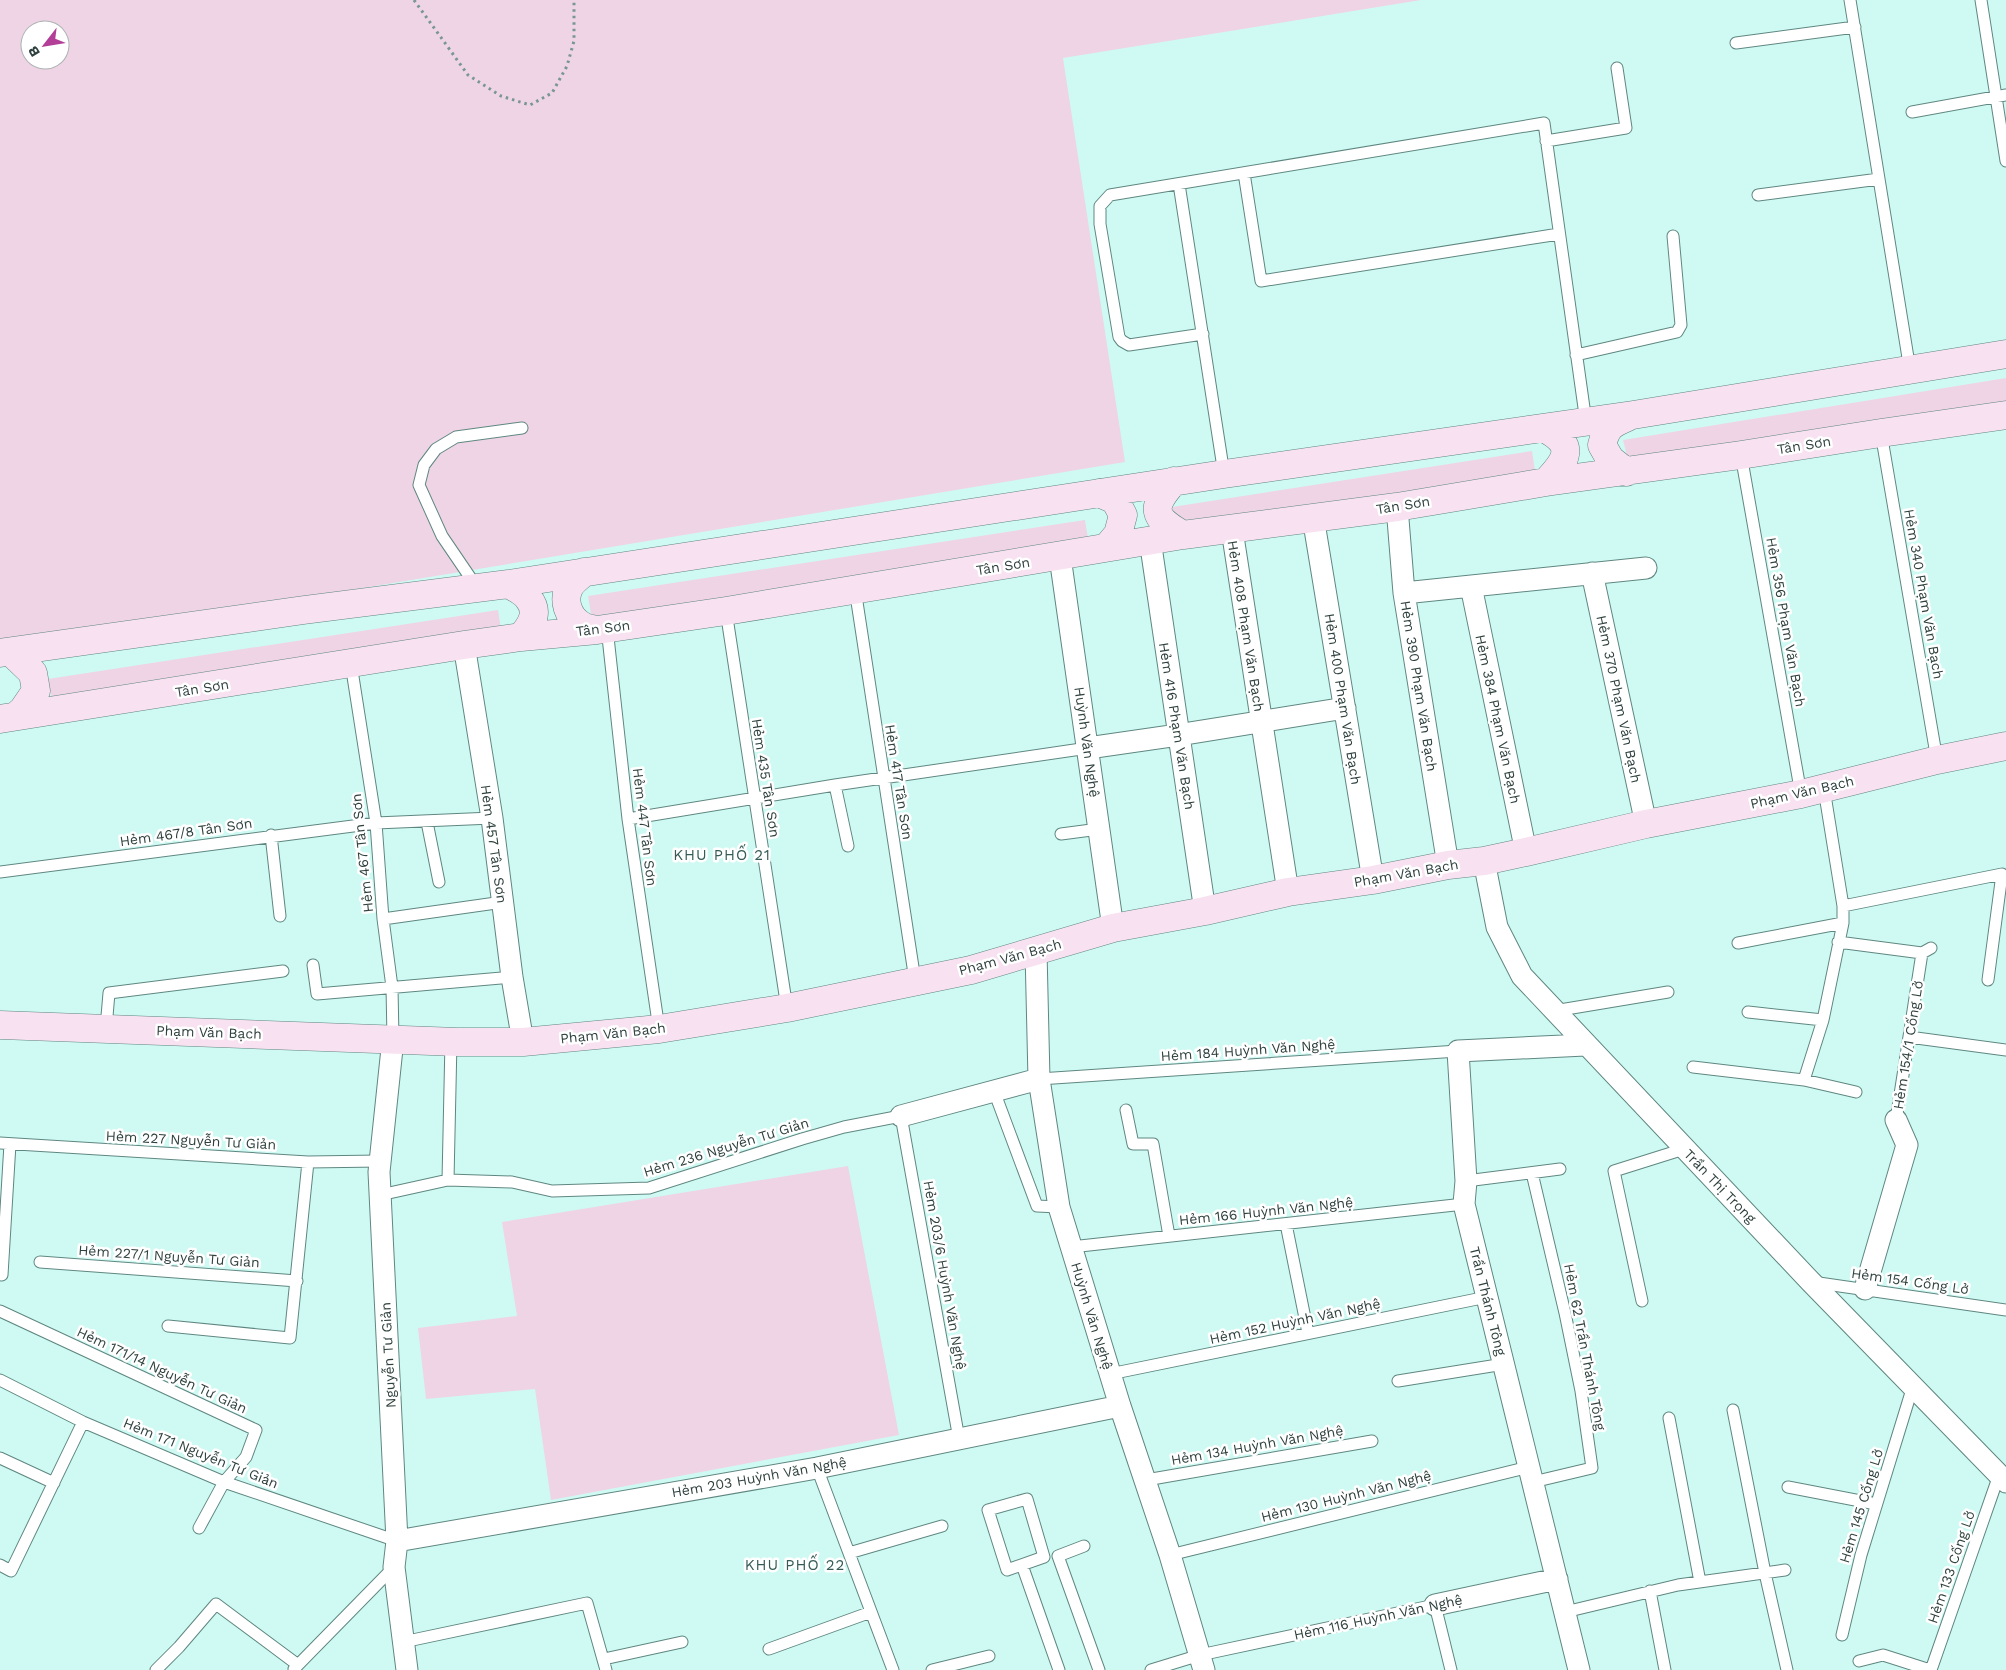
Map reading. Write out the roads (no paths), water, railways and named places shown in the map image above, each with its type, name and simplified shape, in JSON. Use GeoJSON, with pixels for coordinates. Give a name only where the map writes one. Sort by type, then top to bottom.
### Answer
{"type":"FeatureCollection","features":[{"type":"Feature","properties":{"kind":"street"},"geometry":{"type":"LineString","coordinates":[[6,653],[304,610],[509,584],[1174,481],[1633,415],[2006,354]]}},
{"type":"Feature","properties":{"kind":"street"},"geometry":{"type":"LineString","coordinates":[[1626,472],[1610,459],[1602,444],[1605,432],[1612,424],[1633,415]]}},
{"type":"Feature","properties":{"kind":"street","name":"Tân Sơn"},"geometry":{"type":"LineString","coordinates":[[8,718],[464,645],[602,629],[726,611],[1150,540],[1397,507],[1546,482],[1626,472],[2006,415]]}},
{"type":"Feature","properties":{"kind":"street"},"geometry":{"type":"LineString","coordinates":[[1544,428],[1557,435],[1565,448],[1566,458],[1560,468],[1546,482]]}},
{"type":"Feature","properties":{"kind":"street"},"geometry":{"type":"LineString","coordinates":[[1174,481],[1159,498],[1158,512],[1165,525],[1183,535]]}},
{"type":"Feature","properties":{"kind":"street"},"geometry":{"type":"LineString","coordinates":[[1099,493],[1115,500],[1123,515],[1118,534],[1107,547]]}},
{"type":"Feature","properties":{"kind":"street","name":"Hẻm 390 Phạm Văn Bạch"},"geometry":{"type":"LineString","coordinates":[[1397,507],[1404,593],[1448,865]]}},
{"type":"Feature","properties":{"kind":"street","name":"Hẻm 400 Phạm Văn Bạch"},"geometry":{"type":"LineString","coordinates":[[1313,517],[1373,880]]}},
{"type":"Feature","properties":{"kind":"street","name":"Hẻm 408 Phạm Văn Bạch"},"geometry":{"type":"LineString","coordinates":[[1232,530],[1260,722],[1288,892]]}},
{"type":"Feature","properties":{"kind":"street","name":"Hẻm 416 Phạm Văn Bạch"},"geometry":{"type":"LineString","coordinates":[[1150,540],[1206,911]]}},
{"type":"Feature","properties":{"kind":"street","name":"Huỳnh Văn Nghệ"},"geometry":{"type":"LineString","coordinates":[[1060,556],[1113,928]]}},
{"type":"Feature","properties":{"kind":"street"},"geometry":{"type":"LineString","coordinates":[[1404,593],[1646,568]]}},
{"type":"Feature","properties":{"kind":"street"},"geometry":{"type":"LineString","coordinates":[[584,572],[571,584],[567,592],[566,604],[572,618],[582,626],[602,629]]}},
{"type":"Feature","properties":{"kind":"street","name":"Hẻm 370 Phạm Văn Bạch"},"geometry":{"type":"LineString","coordinates":[[1592,573],[1646,824]]}},
{"type":"Feature","properties":{"kind":"street"},"geometry":{"type":"LineString","coordinates":[[509,584],[529,598],[534,614],[531,626],[521,637]]}},
{"type":"Feature","properties":{"kind":"street","name":"Hẻm 384 Phạm Văn Bạch"},"geometry":{"type":"LineString","coordinates":[[1471,586],[1526,852]]}},
{"type":"Feature","properties":{"kind":"street","name":"Hẻm 457 Tân Sơn"},"geometry":{"type":"LineString","coordinates":[[464,645],[492,818],[512,977],[523,1042]]}},
{"type":"Feature","properties":{"kind":"street"},"geometry":{"type":"LineString","coordinates":[[6,653],[33,673],[36,691],[23,710],[8,718]]}},
{"type":"Feature","properties":{"kind":"street","name":"Hẻm 408 Phạm Văn Bạch"},"geometry":{"type":"LineString","coordinates":[[1260,722],[1345,708]]}},
{"type":"Feature","properties":{"kind":"street"},"geometry":{"type":"LineString","coordinates":[[1088,748],[1260,722]]}},
{"type":"Feature","properties":{"kind":"street","name":"Phạm Văn Bạch"},"geometry":{"type":"LineString","coordinates":[[0,1025],[523,1042],[659,1029],[787,1008],[971,970],[1113,928],[1206,911],[1288,892],[1373,880],[1448,865],[1484,861],[1646,824],[1812,791],[1937,760],[2006,746]]}},
{"type":"Feature","properties":{"kind":"street","name":"Trần Thị Trọng"},"geometry":{"type":"LineString","coordinates":[[1484,861],[1497,927],[1522,976],[1810,1282],[2003,1478]]}},
{"type":"Feature","properties":{"kind":"street","name":"Huỳnh Văn Nghệ"},"geometry":{"type":"LineString","coordinates":[[1036,951],[1039,1080],[1059,1207],[1120,1406],[1170,1555],[1202,1662]]}},
{"type":"Feature","properties":{"kind":"street","name":"Nguyễn Tư Giản"},"geometry":{"type":"LineString","coordinates":[[393,1039],[380,1161],[380,1195],[396,1542],[394,1567],[406,1670]]}},
{"type":"Feature","properties":{"kind":"street"},"geometry":{"type":"LineString","coordinates":[[1458,1051],[1585,1045]]}},
{"type":"Feature","properties":{"kind":"street","name":"Trần Thánh Tông"},"geometry":{"type":"LineString","coordinates":[[1458,1051],[1466,1181],[1464,1204],[1579,1670]]}},
{"type":"Feature","properties":{"kind":"street"},"geometry":{"type":"LineString","coordinates":[[902,1116],[1039,1080]]}},
{"type":"Feature","properties":{"kind":"street","name":"Hẻm 154/1 Cống Lở"},"geometry":{"type":"LineString","coordinates":[[1866,1290],[1907,1145],[1896,1120]]}},
{"type":"Feature","properties":{"kind":"street","name":"Hẻm 203 Huỳnh Văn Nghệ"},"geometry":{"type":"LineString","coordinates":[[396,1542],[816,1468],[1120,1406]]}},
{"type":"Feature","properties":{"kind":"street","name":"Hẻm 116 Huỳnh Văn Nghệ"},"geometry":{"type":"LineString","coordinates":[[1435,1605],[1557,1579]]}},
{"type":"Feature","properties":{"kind":"lane"},"geometry":{"type":"LineString","coordinates":[[1850,0],[1910,370]]}},
{"type":"Feature","properties":{"kind":"lane"},"geometry":{"type":"LineString","coordinates":[[1981,0],[2001,96],[2006,161]]}},
{"type":"Feature","properties":{"kind":"lane"},"geometry":{"type":"LineString","coordinates":[[1736,43],[1855,27]]}},
{"type":"Feature","properties":{"kind":"lane"},"geometry":{"type":"LineString","coordinates":[[1546,141],[1626,128],[1618,68]]}},
{"type":"Feature","properties":{"kind":"lane"},"geometry":{"type":"LineString","coordinates":[[1912,112],[2001,96]]}},
{"type":"Feature","properties":{"kind":"lane"},"geometry":{"type":"LineString","coordinates":[[1203,334],[1129,345],[1119,337],[1100,224],[1100,206],[1110,195],[1544,123],[1586,422]]}},
{"type":"Feature","properties":{"kind":"lane"},"geometry":{"type":"LineString","coordinates":[[1244,173],[1261,280],[1559,234]]}},
{"type":"Feature","properties":{"kind":"lane"},"geometry":{"type":"LineString","coordinates":[[1758,195],[1879,179]]}},
{"type":"Feature","properties":{"kind":"lane"},"geometry":{"type":"LineString","coordinates":[[1179,184],[1224,474]]}},
{"type":"Feature","properties":{"kind":"lane"},"geometry":{"type":"LineString","coordinates":[[1576,355],[1677,332],[1681,325],[1673,236]]}},
{"type":"Feature","properties":{"kind":"lane"},"geometry":{"type":"LineString","coordinates":[[477,588],[442,536],[419,485],[424,465],[436,449],[456,437],[522,428]]}},
{"type":"Feature","properties":{"kind":"lane","name":"Hẻm 340 Phạm Văn Bạch"},"geometry":{"type":"LineString","coordinates":[[1881,433],[1937,760]]}},
{"type":"Feature","properties":{"kind":"lane","name":"Hẻm 356 Phạm Văn Bạch"},"geometry":{"type":"LineString","coordinates":[[1741,455],[1812,791],[1843,906],[1843,923],[1823,1020],[1804,1080]]}},
{"type":"Feature","properties":{"kind":"lane","name":"Hẻm 417 Tân Sơn"},"geometry":{"type":"LineString","coordinates":[[855,589],[916,980]]}},
{"type":"Feature","properties":{"kind":"lane","name":"Hẻm 435 Tân Sơn"},"geometry":{"type":"LineString","coordinates":[[726,611],[753,798],[787,1008]]}},
{"type":"Feature","properties":{"kind":"lane","name":"Hẻm 447 Tân Sơn"},"geometry":{"type":"LineString","coordinates":[[602,629],[659,1029]]}},
{"type":"Feature","properties":{"kind":"lane","name":"Hẻm 467 Tân Sơn"},"geometry":{"type":"LineString","coordinates":[[351,664],[376,823],[392,988],[393,1039]]}},
{"type":"Feature","properties":{"kind":"lane"},"geometry":{"type":"LineString","coordinates":[[628,819],[835,784],[1088,748]]}},
{"type":"Feature","properties":{"kind":"lane"},"geometry":{"type":"LineString","coordinates":[[835,784],[848,846]]}},
{"type":"Feature","properties":{"kind":"lane","name":"Hẻm 467/8 Tân Sơn"},"geometry":{"type":"LineString","coordinates":[[0,872],[376,823],[492,818]]}},
{"type":"Feature","properties":{"kind":"lane"},"geometry":{"type":"LineString","coordinates":[[427,822],[439,882]]}},
{"type":"Feature","properties":{"kind":"lane"},"geometry":{"type":"LineString","coordinates":[[1061,834],[1099,829]]}},
{"type":"Feature","properties":{"kind":"lane"},"geometry":{"type":"LineString","coordinates":[[271,836],[280,916]]}},
{"type":"Feature","properties":{"kind":"lane"},"geometry":{"type":"LineString","coordinates":[[1843,906],[2002,874],[1988,980]]}},
{"type":"Feature","properties":{"kind":"lane"},"geometry":{"type":"LineString","coordinates":[[384,919],[502,902]]}},
{"type":"Feature","properties":{"kind":"lane"},"geometry":{"type":"LineString","coordinates":[[1738,943],[1843,923]]}},
{"type":"Feature","properties":{"kind":"lane","name":"Hẻm 154/1 Cống Lở"},"geometry":{"type":"LineString","coordinates":[[1838,942],[1927,950],[1909,1037],[1896,1120]]}},
{"type":"Feature","properties":{"kind":"lane"},"geometry":{"type":"LineString","coordinates":[[313,965],[317,994],[512,977]]}},
{"type":"Feature","properties":{"kind":"lane"},"geometry":{"type":"LineString","coordinates":[[106,1028],[109,993],[283,972]]}},
{"type":"Feature","properties":{"kind":"lane"},"geometry":{"type":"LineString","coordinates":[[1554,1011],[1668,992]]}},
{"type":"Feature","properties":{"kind":"lane"},"geometry":{"type":"LineString","coordinates":[[1748,1012],[1823,1020]]}},
{"type":"Feature","properties":{"kind":"lane"},"geometry":{"type":"LineString","coordinates":[[1909,1037],[2006,1050]]}},
{"type":"Feature","properties":{"kind":"lane"},"geometry":{"type":"LineString","coordinates":[[448,1180],[450,1041]]}},
{"type":"Feature","properties":{"kind":"lane","name":"Hẻm 184 Huỳnh Văn Nghệ"},"geometry":{"type":"LineString","coordinates":[[1039,1080],[1458,1051]]}},
{"type":"Feature","properties":{"kind":"lane"},"geometry":{"type":"LineString","coordinates":[[1693,1067],[1804,1080],[1856,1092]]}},
{"type":"Feature","properties":{"kind":"lane"},"geometry":{"type":"LineString","coordinates":[[994,1092],[1037,1206],[1059,1207]]}},
{"type":"Feature","properties":{"kind":"lane"},"geometry":{"type":"LineString","coordinates":[[1126,1110],[1133,1144],[1152,1144],[1169,1236]]}},
{"type":"Feature","properties":{"kind":"lane","name":"Hẻm 236 Nguyễn Tư Giản"},"geometry":{"type":"LineString","coordinates":[[380,1195],[448,1180],[512,1182],[552,1191],[649,1188],[844,1127],[902,1116]]}},
{"type":"Feature","properties":{"kind":"lane","name":"Hẻm 203/6 Huỳnh Văn Nghệ"},"geometry":{"type":"LineString","coordinates":[[902,1116],[959,1439]]}},
{"type":"Feature","properties":{"kind":"lane"},"geometry":{"type":"LineString","coordinates":[[2,1275],[5,1144]]}},
{"type":"Feature","properties":{"kind":"lane","name":"Hẻm 227 Nguyễn Tư Giản"},"geometry":{"type":"LineString","coordinates":[[5,1144],[308,1162],[380,1161]]}},
{"type":"Feature","properties":{"kind":"lane"},"geometry":{"type":"LineString","coordinates":[[1642,1302],[1614,1171],[1684,1149]]}},
{"type":"Feature","properties":{"kind":"lane"},"geometry":{"type":"LineString","coordinates":[[168,1326],[290,1338],[308,1162]]}},
{"type":"Feature","properties":{"kind":"lane"},"geometry":{"type":"LineString","coordinates":[[1466,1181],[1560,1169]]}},
{"type":"Feature","properties":{"kind":"lane","name":"Hẻm 62 Trần Thánh Tông"},"geometry":{"type":"LineString","coordinates":[[1531,1474],[1592,1468],[1579,1382],[1532,1173]]}},
{"type":"Feature","properties":{"kind":"lane","name":"Hẻm 166 Huỳnh Văn Nghệ"},"geometry":{"type":"LineString","coordinates":[[1071,1247],[1464,1204]]}},
{"type":"Feature","properties":{"kind":"lane"},"geometry":{"type":"LineString","coordinates":[[1286,1224],[1308,1334]]}},
{"type":"Feature","properties":{"kind":"lane","name":"Hẻm 227/1 Nguyễn Tư Giản"},"geometry":{"type":"LineString","coordinates":[[40,1262],[297,1281]]}},
{"type":"Feature","properties":{"kind":"lane","name":"Hẻm 154 Cống Lở"},"geometry":{"type":"LineString","coordinates":[[1810,1282],[2006,1310]]}},
{"type":"Feature","properties":{"kind":"lane","name":"Hẻm 152 Huỳnh Văn Nghệ"},"geometry":{"type":"LineString","coordinates":[[1110,1374],[1487,1297]]}},
{"type":"Feature","properties":{"kind":"lane","name":"Hẻm 171/14 Nguyễn Tư Giản"},"geometry":{"type":"LineString","coordinates":[[0,1311],[256,1430],[246,1457],[224,1482]]}},
{"type":"Feature","properties":{"kind":"lane"},"geometry":{"type":"LineString","coordinates":[[1398,1380],[1504,1364]]}},
{"type":"Feature","properties":{"kind":"lane","name":"Hẻm 171 Nguyễn Tư Giản"},"geometry":{"type":"LineString","coordinates":[[0,1380],[83,1422],[224,1482],[396,1542]]}},
{"type":"Feature","properties":{"kind":"lane","name":"Hẻm 145 Cống Lở"},"geometry":{"type":"LineString","coordinates":[[1842,1635],[1861,1555],[1913,1386]]}},
{"type":"Feature","properties":{"kind":"lane"},"geometry":{"type":"LineString","coordinates":[[1733,1410],[1765,1573],[1787,1670]]}},
{"type":"Feature","properties":{"kind":"lane"},"geometry":{"type":"LineString","coordinates":[[1669,1418],[1700,1582]]}},
{"type":"Feature","properties":{"kind":"lane"},"geometry":{"type":"LineString","coordinates":[[0,1565],[11,1571],[83,1422]]}},
{"type":"Feature","properties":{"kind":"lane","name":"Hẻm 134 Huỳnh Văn Nghệ"},"geometry":{"type":"LineString","coordinates":[[1146,1480],[1372,1441]]}},
{"type":"Feature","properties":{"kind":"lane"},"geometry":{"type":"LineString","coordinates":[[0,1458],[54,1483]]}},
{"type":"Feature","properties":{"kind":"lane"},"geometry":{"type":"LineString","coordinates":[[816,1468],[893,1670]]}},
{"type":"Feature","properties":{"kind":"lane","name":"Hẻm 130 Huỳnh Văn Nghệ"},"geometry":{"type":"LineString","coordinates":[[1170,1555],[1531,1474]]}},
{"type":"Feature","properties":{"kind":"lane","name":"Hẻm 133 Cống Lở"},"geometry":{"type":"LineString","coordinates":[[1859,1661],[1883,1655],[1930,1670],[2003,1478]]}},
{"type":"Feature","properties":{"kind":"lane"},"geometry":{"type":"LineString","coordinates":[[199,1528],[224,1482]]}},
{"type":"Feature","properties":{"kind":"lane"},"geometry":{"type":"LineString","coordinates":[[1788,1487],[1876,1504]]}},
{"type":"Feature","properties":{"kind":"lane"},"geometry":{"type":"LineString","coordinates":[[1027,1499],[1044,1557],[1022,1565],[1007,1570],[988,1510],[1027,1499]]}},
{"type":"Feature","properties":{"kind":"lane"},"geometry":{"type":"LineString","coordinates":[[849,1553],[942,1526]]}},
{"type":"Feature","properties":{"kind":"lane"},"geometry":{"type":"LineString","coordinates":[[1084,1546],[1058,1556],[1098,1670]]}},
{"type":"Feature","properties":{"kind":"lane"},"geometry":{"type":"LineString","coordinates":[[1022,1565],[1059,1670]]}},
{"type":"Feature","properties":{"kind":"lane"},"geometry":{"type":"LineString","coordinates":[[156,1670],[179,1647],[216,1604],[296,1668],[394,1567]]}},
{"type":"Feature","properties":{"kind":"lane"},"geometry":{"type":"LineString","coordinates":[[1565,1612],[1650,1591],[1785,1570]]}},
{"type":"Feature","properties":{"kind":"lane"},"geometry":{"type":"LineString","coordinates":[[1650,1591],[1665,1670]]}},
{"type":"Feature","properties":{"kind":"lane"},"geometry":{"type":"LineString","coordinates":[[403,1642],[587,1603],[605,1664],[682,1642]]}},
{"type":"Feature","properties":{"kind":"lane"},"geometry":{"type":"LineString","coordinates":[[1435,1605],[1451,1670]]}},
{"type":"Feature","properties":{"kind":"lane","name":"Hẻm 116 Huỳnh Văn Nghệ"},"geometry":{"type":"LineString","coordinates":[[1151,1670],[1202,1662],[1435,1605]]}},
{"type":"Feature","properties":{"kind":"lane"},"geometry":{"type":"LineString","coordinates":[[769,1649],[871,1612]]}},
{"type":"Feature","properties":{"kind":"lane"},"geometry":{"type":"LineString","coordinates":[[932,1670],[989,1656]]}},
{"type":"Feature","properties":{"kind":"district","name":"KHU PHỐ 21"},"geometry":{"type":"Point","coordinates":[722,855]}},
{"type":"Feature","properties":{"kind":"district","name":"KHU PHỐ 22"},"geometry":{"type":"Point","coordinates":[795,1565]}}]}
